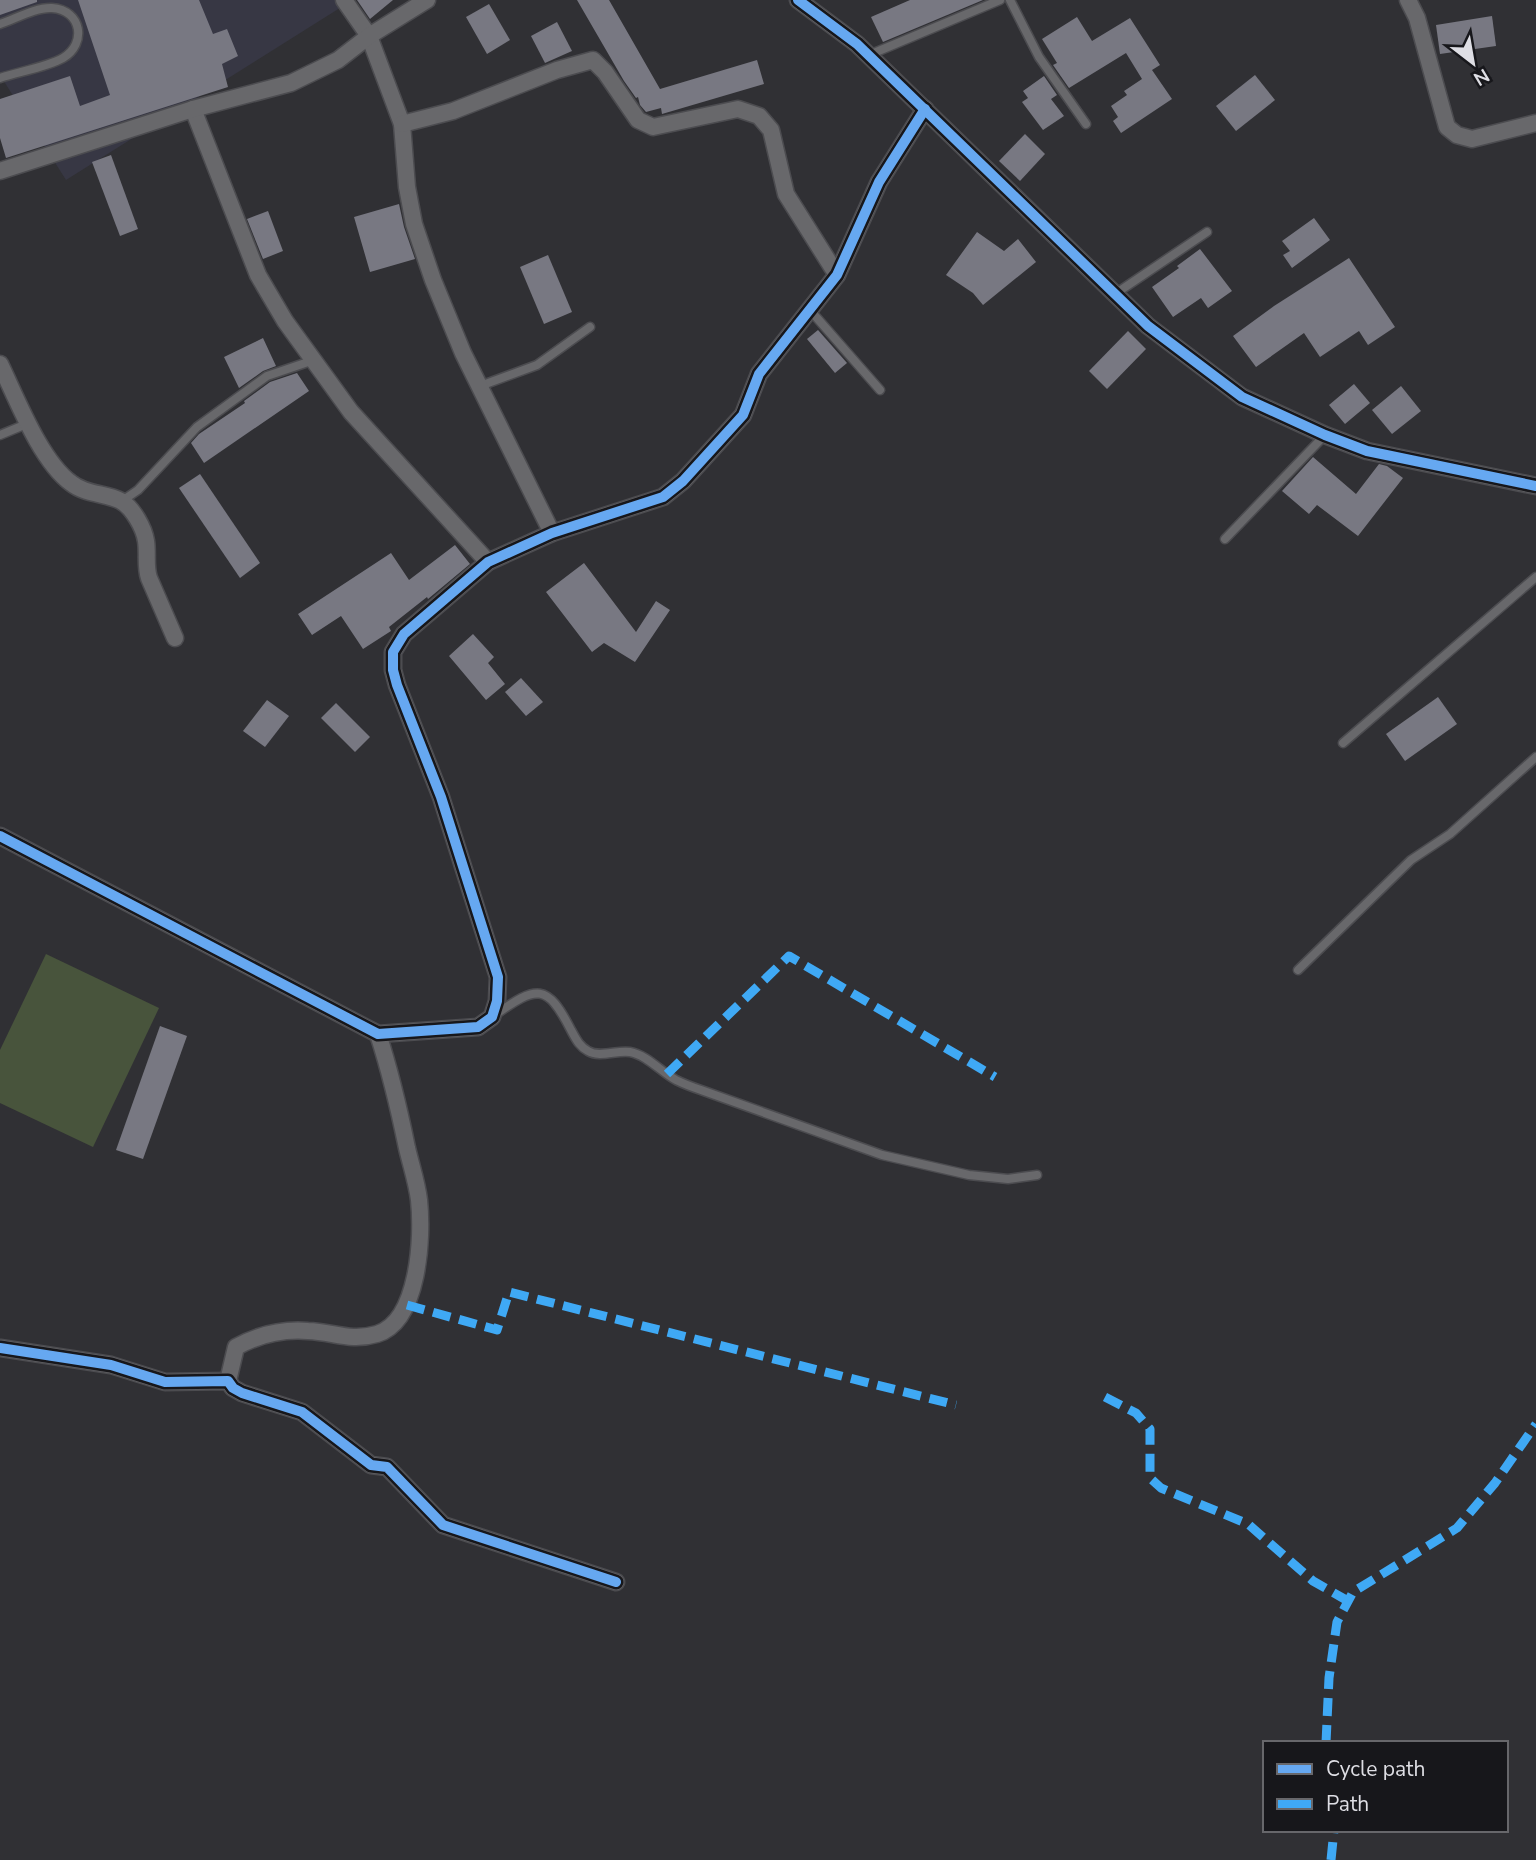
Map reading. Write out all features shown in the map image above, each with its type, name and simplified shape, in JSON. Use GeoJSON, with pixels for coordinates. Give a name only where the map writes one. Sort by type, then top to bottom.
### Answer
{"type":"FeatureCollection","features":[{"type":"Feature","properties":{"kind":"street"},"geometry":{"type":"LineString","coordinates":[[344,0],[369,36],[402,124],[407,187],[414,224],[433,280],[453,329],[552,533]]}},
{"type":"Feature","properties":{"kind":"street"},"geometry":{"type":"LineString","coordinates":[[0,171],[193,109],[291,83],[338,60],[369,36],[427,0]]}},
{"type":"Feature","properties":{"kind":"street"},"geometry":{"type":"LineString","coordinates":[[798,0],[858,44],[1148,326],[1242,397],[1367,451],[1536,486]]}},
{"type":"Feature","properties":{"kind":"street"},"geometry":{"type":"LineString","coordinates":[[1408,0],[1418,19],[1447,127],[1457,135],[1472,139],[1536,123]]}},
{"type":"Feature","properties":{"kind":"street"},"geometry":{"type":"LineString","coordinates":[[402,124],[453,111],[557,70],[593,60],[605,72],[638,120],[653,127],[738,109],[759,116],[771,130],[786,194],[838,275]]}},
{"type":"Feature","properties":{"kind":"street"},"geometry":{"type":"LineString","coordinates":[[193,109],[258,275],[285,321],[351,412],[488,562]]}},
{"type":"Feature","properties":{"kind":"street"},"geometry":{"type":"LineString","coordinates":[[0,836],[378,1034],[478,1027],[492,1017],[497,1001],[498,977],[441,797],[397,685],[393,670],[393,652],[404,634],[488,562],[552,533],[663,498],[683,481],[743,415],[760,374],[838,275],[879,182],[925,109]]}},
{"type":"Feature","properties":{"kind":"street"},"geometry":{"type":"LineString","coordinates":[[0,364],[43,452],[70,483],[93,494],[121,501],[135,515],[146,540],[149,578],[175,638]]}},
{"type":"Feature","properties":{"kind":"street"},"geometry":{"type":"LineString","coordinates":[[378,1034],[390,1071],[419,1200],[418,1257],[407,1305],[389,1329],[376,1334],[348,1338],[309,1331],[284,1332],[271,1333],[247,1341],[236,1347],[228,1381],[242,1393],[302,1412],[371,1465],[387,1467],[443,1525],[616,1582]]}},
{"type":"Feature","properties":{"kind":"street"},"geometry":{"type":"LineString","coordinates":[[0,1348],[111,1365],[165,1382],[228,1381]]}},
{"type":"Feature","properties":{"kind":"lane"},"geometry":{"type":"LineString","coordinates":[[869,55],[1000,0]]}},
{"type":"Feature","properties":{"kind":"lane"},"geometry":{"type":"LineString","coordinates":[[1010,0],[1039,57],[1086,124]]}},
{"type":"Feature","properties":{"kind":"lane"},"geometry":{"type":"LineString","coordinates":[[0,24],[44,9],[55,8],[76,22],[79,30],[75,48],[62,59],[0,78]]}},
{"type":"Feature","properties":{"kind":"lane"},"geometry":{"type":"LineString","coordinates":[[1115,294],[1207,232]]}},
{"type":"Feature","properties":{"kind":"lane"},"geometry":{"type":"LineString","coordinates":[[810,310],[880,390]]}},
{"type":"Feature","properties":{"kind":"lane"},"geometry":{"type":"LineString","coordinates":[[480,386],[537,365],[590,327]]}},
{"type":"Feature","properties":{"kind":"lane"},"geometry":{"type":"LineString","coordinates":[[121,501],[138,489],[197,427],[267,376],[314,360]]}},
{"type":"Feature","properties":{"kind":"lane"},"geometry":{"type":"LineString","coordinates":[[0,435],[29,423]]}},
{"type":"Feature","properties":{"kind":"lane"},"geometry":{"type":"LineString","coordinates":[[1225,539],[1325,435]]}},
{"type":"Feature","properties":{"kind":"lane"},"geometry":{"type":"LineString","coordinates":[[1343,743],[1536,577]]}},
{"type":"Feature","properties":{"kind":"lane"},"geometry":{"type":"LineString","coordinates":[[1298,970],[1411,860],[1450,834],[1536,757]]}},
{"type":"Feature","properties":{"kind":"lane"},"geometry":{"type":"LineString","coordinates":[[492,1017],[516,1000],[532,994],[547,995],[558,1004],[579,1044],[590,1053],[631,1052],[675,1080],[882,1155],[969,1175],[1008,1179],[1037,1175]]}},
{"type":"Feature","properties":{"kind":"shaded area"},"geometry":{"type":"Polygon","coordinates":[[[0,0],[351,1],[66,180],[0,75],[0,0]]]}},
{"type":"Feature","properties":{"kind":"green space"},"geometry":{"type":"Polygon","coordinates":[[[46,954],[159,1008],[93,1147],[0,1103],[0,1050],[46,954]]]}},
{"type":"Feature","properties":{"kind":"building"},"geometry":{"type":"Polygon","coordinates":[[[0,0],[37,0],[37,2],[0,15],[0,0]]]}},
{"type":"Feature","properties":{"kind":"building"},"geometry":{"type":"Polygon","coordinates":[[[78,0],[199,0],[213,34],[227,29],[238,56],[222,64],[228,87],[6,158],[0,138],[0,99],[70,76],[80,106],[110,95],[78,0]]]}},
{"type":"Feature","properties":{"kind":"building"},"geometry":{"type":"Polygon","coordinates":[[[357,0],[393,0],[370,19],[357,0]]]}},
{"type":"Feature","properties":{"kind":"building"},"geometry":{"type":"Polygon","coordinates":[[[577,0],[609,0],[660,89],[757,60],[764,84],[662,114],[661,108],[646,112],[638,97],[636,98],[624,81],[577,0]]]}},
{"type":"Feature","properties":{"kind":"building"},"geometry":{"type":"Polygon","coordinates":[[[910,0],[983,0],[883,42],[871,17],[910,0]]]}},
{"type":"Feature","properties":{"kind":"building"},"geometry":{"type":"Polygon","coordinates":[[[489,4],[510,40],[487,54],[466,17],[489,4]]]}},
{"type":"Feature","properties":{"kind":"building"},"geometry":{"type":"Polygon","coordinates":[[[1492,16],[1496,46],[1440,54],[1436,25],[1492,16]]]}},
{"type":"Feature","properties":{"kind":"building"},"geometry":{"type":"Polygon","coordinates":[[[1077,17],[1092,41],[1130,18],[1160,65],[1152,70],[1172,99],[1121,133],[1113,121],[1118,117],[1111,106],[1127,95],[1124,91],[1142,79],[1126,53],[1069,88],[1053,65],[1057,63],[1042,39],[1077,17]]]}},
{"type":"Feature","properties":{"kind":"building"},"geometry":{"type":"Polygon","coordinates":[[[557,22],[572,51],[545,63],[531,36],[557,22]]]}},
{"type":"Feature","properties":{"kind":"building"},"geometry":{"type":"Polygon","coordinates":[[[1255,75],[1275,100],[1236,131],[1216,106],[1255,75]]]}},
{"type":"Feature","properties":{"kind":"building"},"geometry":{"type":"Polygon","coordinates":[[[1044,76],[1057,95],[1051,99],[1064,116],[1043,130],[1022,102],[1028,98],[1023,91],[1044,76]]]}},
{"type":"Feature","properties":{"kind":"building"},"geometry":{"type":"Polygon","coordinates":[[[1025,134],[1045,154],[1020,181],[999,161],[1025,134]]]}},
{"type":"Feature","properties":{"kind":"building"},"geometry":{"type":"Polygon","coordinates":[[[111,155],[138,229],[120,236],[92,162],[111,155]]]}},
{"type":"Feature","properties":{"kind":"building"},"geometry":{"type":"Polygon","coordinates":[[[399,204],[415,259],[370,272],[354,217],[399,204]]]}},
{"type":"Feature","properties":{"kind":"building"},"geometry":{"type":"Polygon","coordinates":[[[268,211],[283,251],[263,259],[247,219],[268,211]]]}},
{"type":"Feature","properties":{"kind":"building"},"geometry":{"type":"Polygon","coordinates":[[[1314,218],[1330,240],[1292,268],[1283,255],[1290,251],[1282,241],[1314,218]]]}},
{"type":"Feature","properties":{"kind":"building"},"geometry":{"type":"Polygon","coordinates":[[[977,232],[1004,251],[1018,239],[1036,262],[983,305],[973,293],[946,275],[977,232]]]}},
{"type":"Feature","properties":{"kind":"building"},"geometry":{"type":"Polygon","coordinates":[[[1200,249],[1232,291],[1208,308],[1201,298],[1173,317],[1152,287],[1200,249]]]}},
{"type":"Feature","properties":{"kind":"building"},"geometry":{"type":"Polygon","coordinates":[[[548,255],[572,312],[544,324],[520,267],[548,255]]]}},
{"type":"Feature","properties":{"kind":"building"},"geometry":{"type":"Polygon","coordinates":[[[1349,258],[1395,327],[1368,345],[1359,331],[1320,357],[1304,333],[1256,367],[1233,336],[1349,258]]]}},
{"type":"Feature","properties":{"kind":"building"},"geometry":{"type":"Polygon","coordinates":[[[818,330],[847,363],[835,373],[807,339],[818,330]]]}},
{"type":"Feature","properties":{"kind":"building"},"geometry":{"type":"Polygon","coordinates":[[[1128,331],[1146,349],[1107,389],[1089,371],[1128,331]]]}},
{"type":"Feature","properties":{"kind":"building"},"geometry":{"type":"Polygon","coordinates":[[[263,338],[276,366],[263,371],[239,388],[224,357],[263,338]]]}},
{"type":"Feature","properties":{"kind":"building"},"geometry":{"type":"Polygon","coordinates":[[[297,373],[309,391],[204,463],[191,443],[199,434],[245,403],[244,401],[270,382],[297,373]]]}},
{"type":"Feature","properties":{"kind":"building"},"geometry":{"type":"Polygon","coordinates":[[[1354,384],[1370,403],[1345,424],[1329,405],[1354,384]]]}},
{"type":"Feature","properties":{"kind":"building"},"geometry":{"type":"Polygon","coordinates":[[[1401,386],[1421,411],[1392,434],[1372,410],[1401,386]]]}},
{"type":"Feature","properties":{"kind":"building"},"geometry":{"type":"Polygon","coordinates":[[[1313,457],[1356,494],[1379,464],[1387,466],[1403,478],[1358,536],[1317,505],[1309,514],[1282,491],[1313,457]]]}},
{"type":"Feature","properties":{"kind":"building"},"geometry":{"type":"Polygon","coordinates":[[[200,474],[260,563],[240,578],[179,488],[200,474]]]}},
{"type":"Feature","properties":{"kind":"building"},"geometry":{"type":"Polygon","coordinates":[[[455,545],[470,564],[389,627],[391,631],[363,649],[341,616],[312,635],[298,614],[391,553],[409,580],[455,545]]]}},
{"type":"Feature","properties":{"kind":"building"},"geometry":{"type":"Polygon","coordinates":[[[584,563],[636,632],[656,601],[670,610],[635,662],[604,643],[592,652],[546,592],[584,563]]]}},
{"type":"Feature","properties":{"kind":"building"},"geometry":{"type":"Polygon","coordinates":[[[473,634],[494,657],[488,663],[505,684],[486,700],[449,656],[473,634]]]}},
{"type":"Feature","properties":{"kind":"building"},"geometry":{"type":"Polygon","coordinates":[[[521,678],[543,702],[526,716],[505,692],[521,678]]]}},
{"type":"Feature","properties":{"kind":"building"},"geometry":{"type":"Polygon","coordinates":[[[1438,697],[1457,724],[1405,761],[1386,734],[1438,697]]]}},
{"type":"Feature","properties":{"kind":"building"},"geometry":{"type":"Polygon","coordinates":[[[267,700],[289,716],[265,747],[243,731],[267,700]]]}},
{"type":"Feature","properties":{"kind":"building"},"geometry":{"type":"Polygon","coordinates":[[[336,703],[370,737],[355,752],[321,718],[336,703]]]}},
{"type":"Feature","properties":{"kind":"building"},"geometry":{"type":"Polygon","coordinates":[[[160,1026],[187,1036],[143,1159],[116,1150],[160,1026]]]}},
{"type":"Feature","properties":{"kind":"marked path"},"geometry":{"type":"LineString","coordinates":[[667,1074],[789,956],[995,1077]]}},
{"type":"Feature","properties":{"kind":"marked path"},"geometry":{"type":"LineString","coordinates":[[407,1305],[497,1330],[509,1292],[956,1405]]}},
{"type":"Feature","properties":{"kind":"marked path"},"geometry":{"type":"LineString","coordinates":[[1105,1397],[1136,1413],[1150,1429],[1150,1478],[1161,1488],[1248,1524],[1313,1581],[1348,1601]]}},
{"type":"Feature","properties":{"kind":"marked path"},"geometry":{"type":"LineString","coordinates":[[1326,1741],[1329,1678],[1337,1622],[1353,1592],[1457,1528],[1495,1483],[1536,1424]]}},
{"type":"Feature","properties":{"kind":"marked path"},"geometry":{"type":"LineString","coordinates":[[1331,1860],[1334,1832]]}},
{"type":"Feature","properties":{"kind":"cycle path"},"geometry":{"type":"LineString","coordinates":[[798,0],[857,44],[1148,326],[1242,397],[1367,451],[1536,486]]}},
{"type":"Feature","properties":{"kind":"cycle path"},"geometry":{"type":"LineString","coordinates":[[0,836],[378,1034],[478,1027],[492,1017],[497,1001],[498,977],[441,797],[397,685],[393,670],[393,652],[404,634],[488,562],[552,533],[663,497],[683,481],[743,415],[759,374],[837,275],[879,182],[925,109]]}},
{"type":"Feature","properties":{"kind":"cycle path"},"geometry":{"type":"LineString","coordinates":[[0,1348],[111,1365],[165,1382],[228,1381],[242,1393],[302,1412],[371,1465],[387,1467],[443,1525],[616,1582]]}}]}
